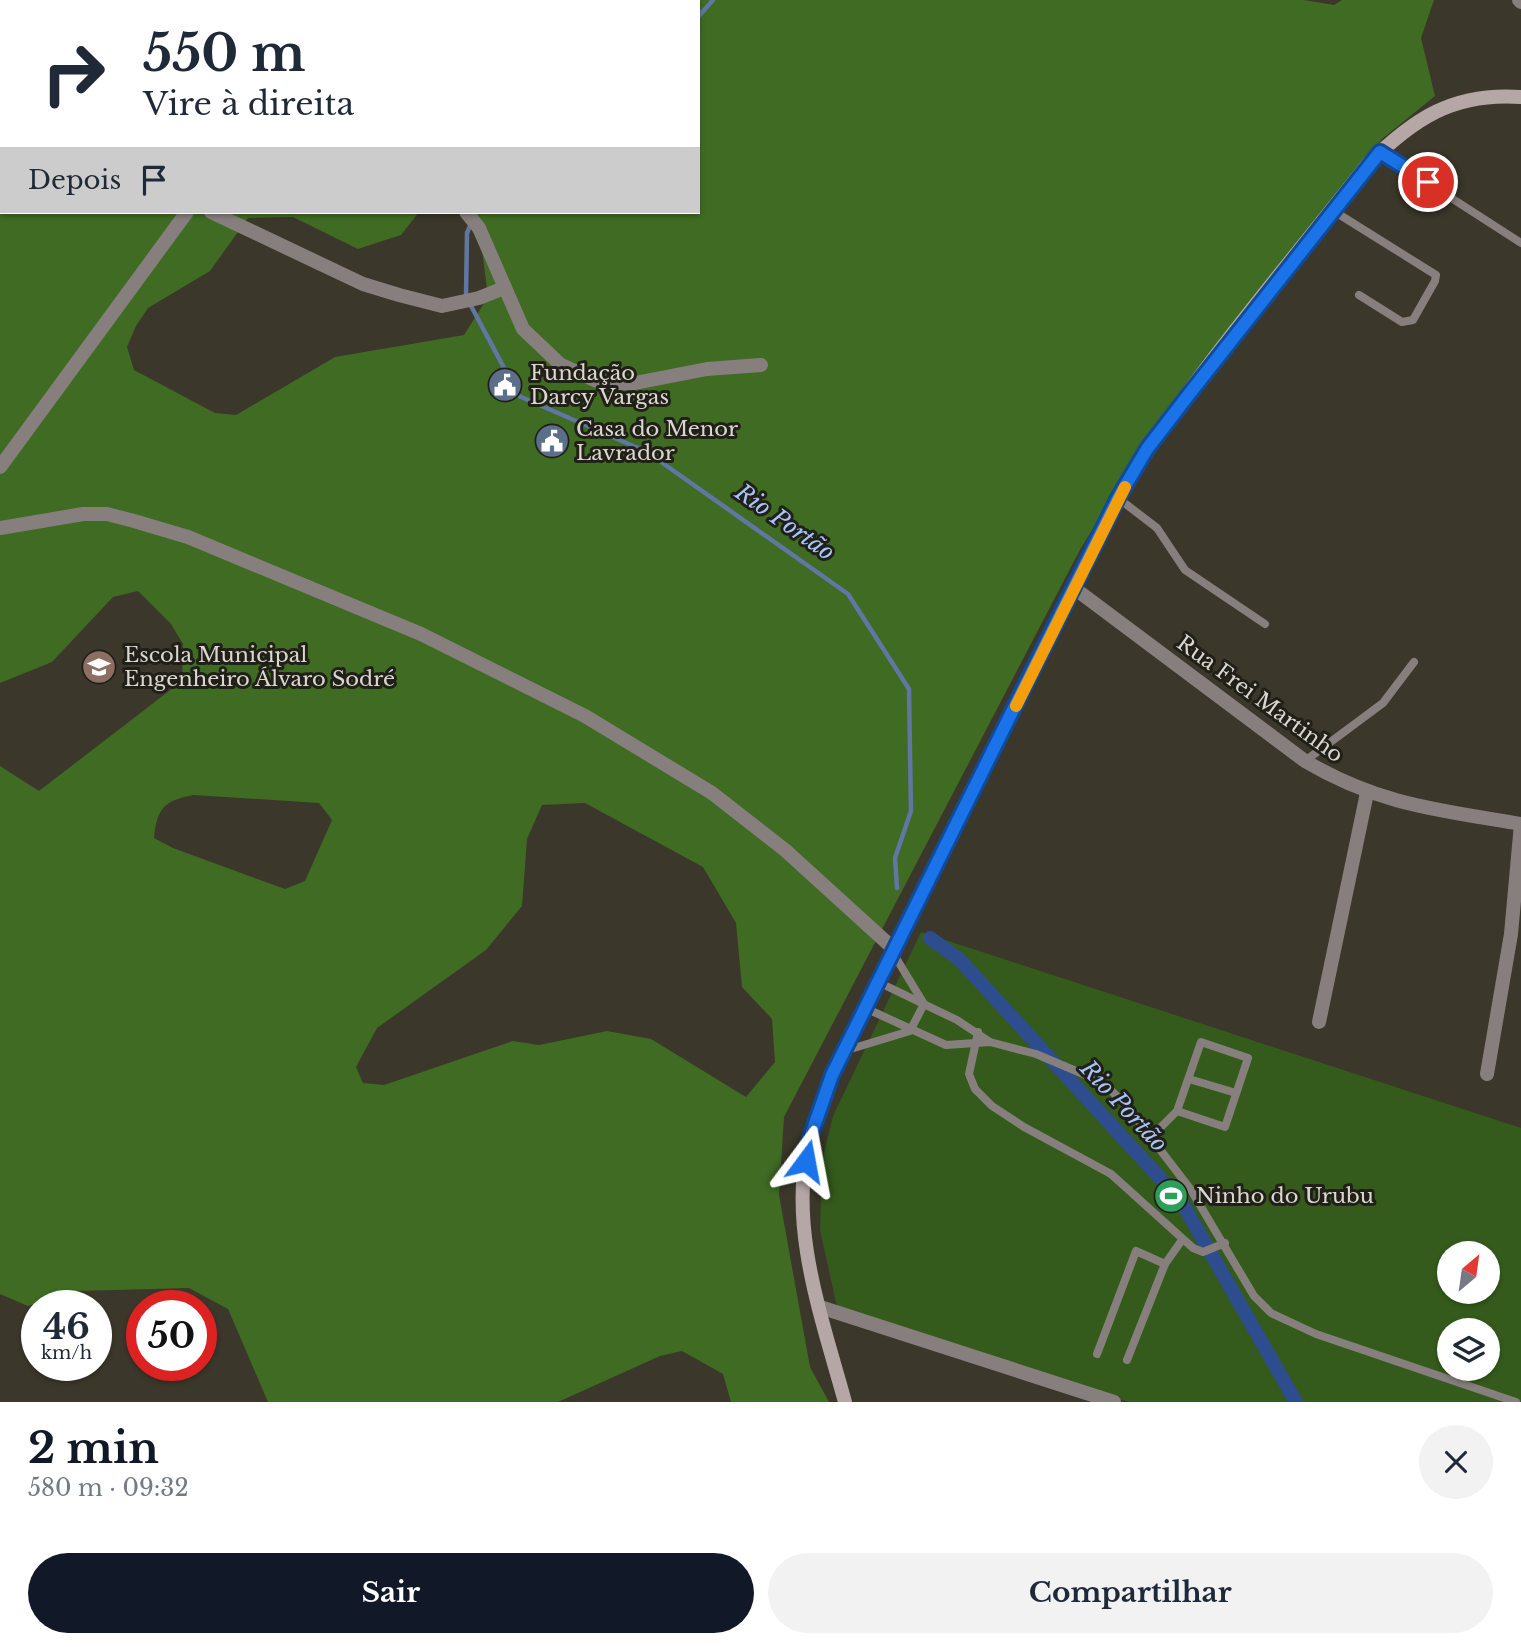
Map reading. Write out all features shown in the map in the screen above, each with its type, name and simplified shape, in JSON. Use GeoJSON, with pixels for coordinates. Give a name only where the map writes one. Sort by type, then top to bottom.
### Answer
{"type":"FeatureCollection","features":[{"type":"Feature","properties":{"kind":"main road"},"geometry":{"type":"LineString","coordinates":[[845,1402],[820,1307],[804,1217],[806,1161],[810,1138],[823,1098],[844,1051],[1118,498],[1147,449],[1380,152],[1419,119],[1441,109],[1472,98],[1499,95],[1521,97]]}},
{"type":"Feature","properties":{"kind":"street"},"geometry":{"type":"LineString","coordinates":[[0,467],[186,214]]}},
{"type":"Feature","properties":{"kind":"street"},"geometry":{"type":"LineString","coordinates":[[215,214],[363,284],[442,306],[479,298],[504,288]]}},
{"type":"Feature","properties":{"kind":"street"},"geometry":{"type":"LineString","coordinates":[[468,214],[479,228],[523,329],[561,365],[604,384],[635,383],[707,369],[761,365]]}},
{"type":"Feature","properties":{"kind":"street"},"geometry":{"type":"LineString","coordinates":[[0,528],[83,514],[107,514],[188,537],[422,634],[585,716],[712,793],[785,850],[894,952]]}},
{"type":"Feature","properties":{"kind":"street","name":"Rua Frei Martinho"},"geometry":{"type":"LineString","coordinates":[[1074,588],[1305,761],[1335,779],[1367,793],[1404,804],[1521,824]]}},
{"type":"Feature","properties":{"kind":"street"},"geometry":{"type":"LineString","coordinates":[[1319,1022],[1367,793]]}},
{"type":"Feature","properties":{"kind":"street"},"geometry":{"type":"LineString","coordinates":[[1487,1074],[1511,934],[1521,824]]}},
{"type":"Feature","properties":{"kind":"street"},"geometry":{"type":"LineString","coordinates":[[820,1307],[1114,1402]]}},
{"type":"Feature","properties":{"kind":"lane"},"geometry":{"type":"LineString","coordinates":[[1380,152],[1521,243]]}},
{"type":"Feature","properties":{"kind":"lane"},"geometry":{"type":"LineString","coordinates":[[1332,210],[1436,275],[1413,320],[1408,322],[1402,322],[1359,295]]}},
{"type":"Feature","properties":{"kind":"lane"},"geometry":{"type":"LineString","coordinates":[[1118,498],[1157,528],[1185,570],[1265,624]]}},
{"type":"Feature","properties":{"kind":"lane"},"geometry":{"type":"LineString","coordinates":[[1305,761],[1383,703],[1414,662]]}},
{"type":"Feature","properties":{"kind":"lane"},"geometry":{"type":"LineString","coordinates":[[894,952],[924,1004]]}},
{"type":"Feature","properties":{"kind":"lane"},"geometry":{"type":"LineString","coordinates":[[878,982],[978,1032],[990,1042]]}},
{"type":"Feature","properties":{"kind":"lane"},"geometry":{"type":"LineString","coordinates":[[844,1051],[910,1031],[924,1004]]}},
{"type":"Feature","properties":{"kind":"lane"},"geometry":{"type":"LineString","coordinates":[[865,1008],[910,1031],[946,1045],[990,1042],[1036,1054],[1113,1090],[1191,1190],[1254,1296],[1271,1313],[1316,1334],[1516,1402]]}},
{"type":"Feature","properties":{"kind":"lane"},"geometry":{"type":"LineString","coordinates":[[978,1032],[969,1074],[975,1088],[992,1106],[1024,1127],[1111,1174],[1127,1186],[1182,1240],[1203,1252],[1222,1244]]}},
{"type":"Feature","properties":{"kind":"lane"},"geometry":{"type":"LineString","coordinates":[[1150,1138],[1177,1111],[1201,1042],[1248,1058],[1225,1127],[1177,1111]]}},
{"type":"Feature","properties":{"kind":"lane"},"geometry":{"type":"LineString","coordinates":[[1189,1079],[1237,1093]]}},
{"type":"Feature","properties":{"kind":"lane"},"geometry":{"type":"LineString","coordinates":[[1127,1360],[1165,1264],[1182,1240]]}},
{"type":"Feature","properties":{"kind":"lane"},"geometry":{"type":"LineString","coordinates":[[1097,1354],[1136,1251],[1165,1264]]}},
{"type":"Feature","properties":{"kind":"green space"},"geometry":{"type":"Polygon","coordinates":[[[700,0],[1304,0],[1334,5],[1342,0],[1434,0],[1421,38],[1435,96],[1382,139],[1155,429],[1081,548],[784,1117],[779,1195],[810,1367],[829,1402],[731,1402],[723,1374],[682,1351],[660,1356],[558,1402],[268,1402],[228,1309],[217,1303],[217,1290],[21,1290],[21,1303],[0,1294],[0,766],[39,791],[182,681],[183,644],[171,624],[138,591],[113,597],[52,662],[0,683],[0,214],[417,214],[401,235],[358,249],[293,217],[248,218],[210,271],[148,308],[127,347],[134,370],[215,413],[236,415],[335,357],[464,335],[488,297],[482,250],[464,214],[700,214],[700,0]],[[193,795],[175,800],[164,807],[157,819],[154,838],[173,848],[285,889],[305,881],[332,820],[319,803],[193,795]],[[585,803],[542,805],[527,839],[522,906],[486,950],[377,1028],[356,1067],[363,1083],[384,1085],[513,1041],[539,1045],[607,1031],[651,1039],[746,1097],[775,1062],[772,1019],[742,987],[736,923],[703,867],[585,803]]]}},
{"type":"Feature","properties":{"kind":"green space","name":"Ninho do Urubu"},"geometry":{"type":"Polygon","coordinates":[[[921,932],[1521,1128],[1521,1402],[1129,1402],[839,1316],[820,1230],[822,1162],[833,1116],[921,932]]]}},
{"type":"Feature","properties":{"kind":"waterway","name":"Rio Portão"},"geometry":{"type":"LineString","coordinates":[[700,15],[713,0]]}},
{"type":"Feature","properties":{"kind":"waterway","name":"Rio Portão"},"geometry":{"type":"LineString","coordinates":[[466,297],[467,233],[475,214]]}},
{"type":"Feature","properties":{"kind":"waterway","name":"Rio Portão"},"geometry":{"type":"LineString","coordinates":[[470,304],[519,396],[647,452],[848,594],[909,689],[911,811],[895,858],[897,888]]}},
{"type":"Feature","properties":{"kind":"waterway","name":"Rio Portão"},"geometry":{"type":"LineString","coordinates":[[930,938],[959,959],[1181,1201],[1296,1402]]}},
{"type":"Feature","properties":{"kind":"slow traffic"},"geometry":{"type":"LineString","coordinates":[[1016,706],[1125,487]]}},
{"type":"Feature","properties":{"kind":"place","name":"Fundação Darcy Vargas"},"geometry":{"type":"Point","coordinates":[505,385]}},
{"type":"Feature","properties":{"kind":"place","name":"Casa do Menor Lavrador"},"geometry":{"type":"Point","coordinates":[552,441]}},
{"type":"Feature","properties":{"kind":"place","name":"Escola Municipal Engenheiro Álvaro Sodré"},"geometry":{"type":"Point","coordinates":[99,667]}},
{"type":"Feature","properties":{"kind":"place","name":"Ninho do Urubu"},"geometry":{"type":"Point","coordinates":[1171,1196]}},
{"type":"Feature","properties":{"kind":"route"},"geometry":{"type":"LineString","coordinates":[[806,1161],[810,1138],[832,1075],[1118,498],[1147,449],[1343,195],[1380,152],[1428,182]]}}]}
